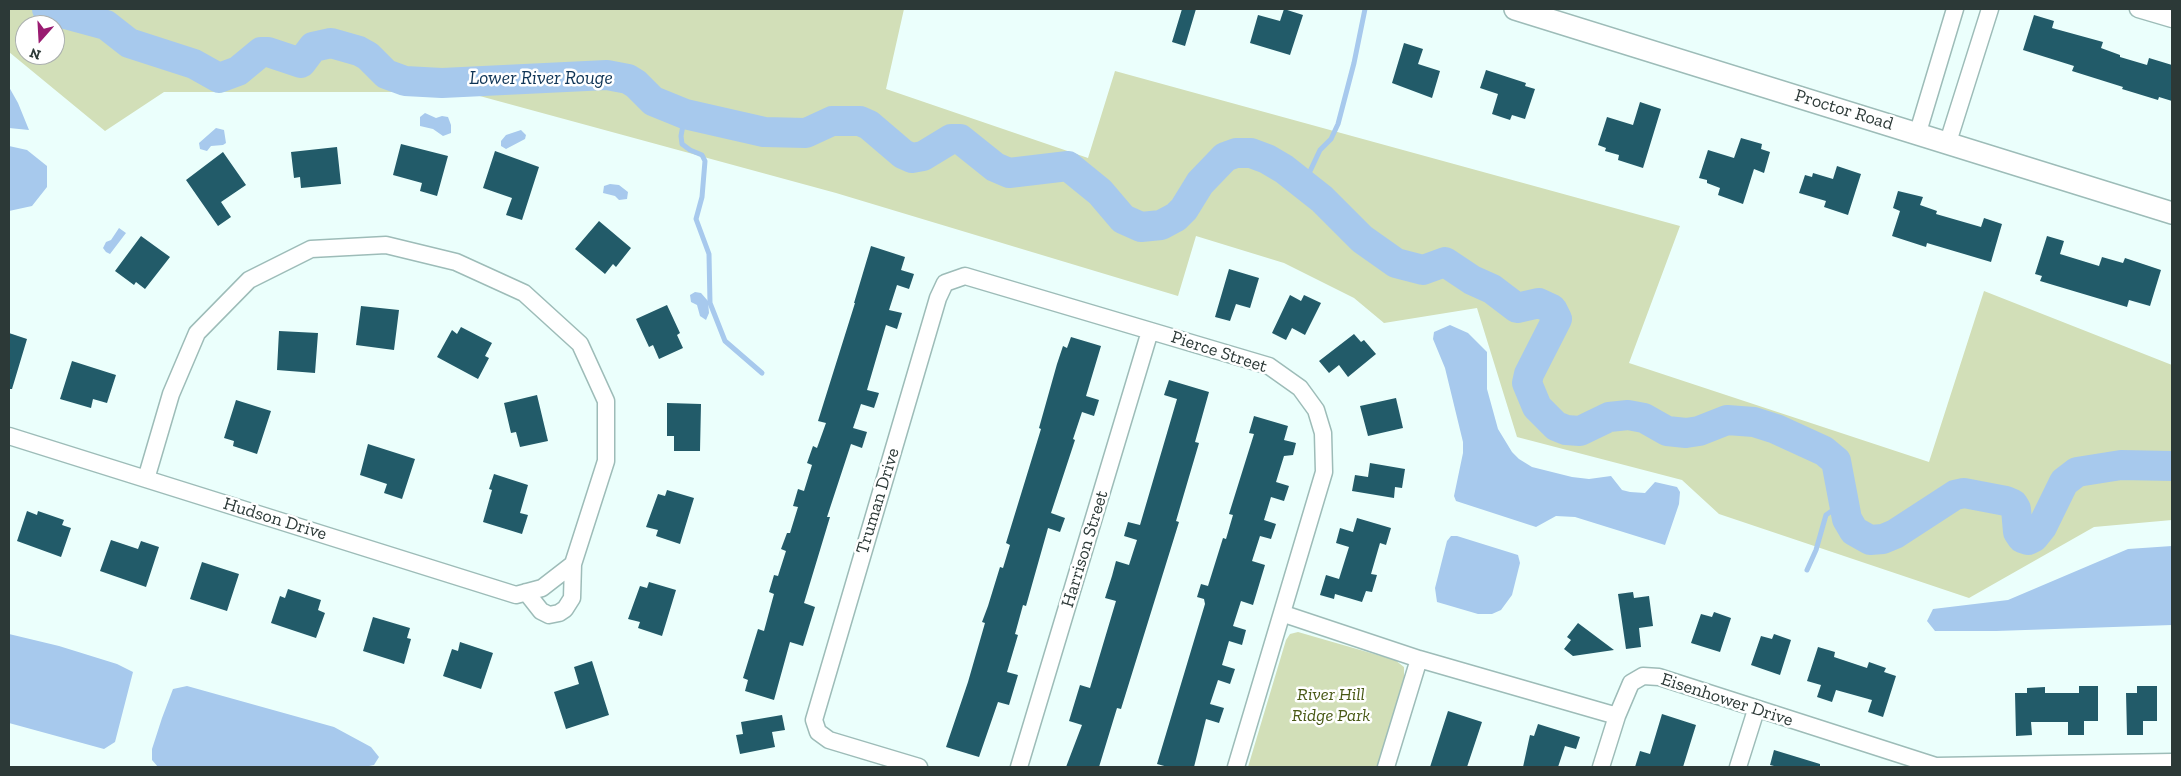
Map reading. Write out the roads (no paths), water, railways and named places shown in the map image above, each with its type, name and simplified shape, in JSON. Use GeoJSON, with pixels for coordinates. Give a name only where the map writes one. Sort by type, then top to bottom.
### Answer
{"type":"FeatureCollection","features":[{"type":"Feature","properties":{"kind":"street","name":"Proctor Road"},"geometry":{"type":"LineString","coordinates":[[1515,9],[1918,132],[2172,213]]}},
{"type":"Feature","properties":{"kind":"street"},"geometry":{"type":"LineString","coordinates":[[1918,132],[1956,9]]}},
{"type":"Feature","properties":{"kind":"street"},"geometry":{"type":"LineString","coordinates":[[1948,142],[1990,9]]}},
{"type":"Feature","properties":{"kind":"street"},"geometry":{"type":"LineString","coordinates":[[2138,9],[2172,19]]}},
{"type":"Feature","properties":{"kind":"street"},"geometry":{"type":"LineString","coordinates":[[146,479],[171,394],[197,333],[249,280],[311,249],[386,245],[456,262],[524,292],[580,344],[606,401],[606,461],[573,564],[572,598],[565,609],[558,612],[549,615],[541,611],[534,590],[573,564]]}},
{"type":"Feature","properties":{"kind":"street","name":"Pierce Street"},"geometry":{"type":"LineString","coordinates":[[952,279],[965,276],[1269,366],[1300,388],[1318,415],[1325,445],[1324,472],[1284,614],[1236,767]]}},
{"type":"Feature","properties":{"kind":"street","name":"Truman Drive"},"geometry":{"type":"LineString","coordinates":[[919,767],[829,740],[815,727],[814,720],[938,298],[946,283],[952,279]]}},
{"type":"Feature","properties":{"kind":"street","name":"Harrison Street"},"geometry":{"type":"LineString","coordinates":[[1019,767],[1150,331]]}},
{"type":"Feature","properties":{"kind":"street","name":"Hudson Drive"},"geometry":{"type":"LineString","coordinates":[[9,436],[516,595],[534,590]]}},
{"type":"Feature","properties":{"kind":"street"},"geometry":{"type":"LineString","coordinates":[[1284,614],[1420,659],[1617,716]]}},
{"type":"Feature","properties":{"kind":"street"},"geometry":{"type":"LineString","coordinates":[[1386,767],[1420,659]]}},
{"type":"Feature","properties":{"kind":"street","name":"Eisenhower Drive"},"geometry":{"type":"LineString","coordinates":[[1601,767],[1617,716],[1631,683],[1643,676],[1659,677],[1756,710],[1936,766],[2165,764]]}},
{"type":"Feature","properties":{"kind":"street"},"geometry":{"type":"LineString","coordinates":[[1738,767],[1756,710]]}},
{"type":"Feature","properties":{"kind":"water"},"geometry":{"type":"Polygon","coordinates":[[[9,87],[18,103],[29,130],[9,128],[9,87]]]}},
{"type":"Feature","properties":{"kind":"water"},"geometry":{"type":"Polygon","coordinates":[[[425,113],[436,118],[448,117],[451,133],[443,136],[433,129],[420,126],[420,117],[425,113]]]}},
{"type":"Feature","properties":{"kind":"water"},"geometry":{"type":"Polygon","coordinates":[[[216,128],[224,130],[226,143],[211,146],[207,151],[200,149],[199,143],[216,128]]]}},
{"type":"Feature","properties":{"kind":"water"},"geometry":{"type":"Polygon","coordinates":[[[521,130],[526,135],[525,139],[506,149],[501,146],[501,141],[506,135],[521,130]]]}},
{"type":"Feature","properties":{"kind":"water"},"geometry":{"type":"Polygon","coordinates":[[[9,146],[27,150],[47,166],[47,187],[32,206],[9,211],[9,146]]]}},
{"type":"Feature","properties":{"kind":"water"},"geometry":{"type":"Polygon","coordinates":[[[610,184],[619,185],[628,192],[627,199],[619,200],[615,196],[603,193],[604,186],[610,184]]]}},
{"type":"Feature","properties":{"kind":"water"},"geometry":{"type":"Polygon","coordinates":[[[119,228],[126,233],[110,254],[103,248],[119,228]]]}},
{"type":"Feature","properties":{"kind":"water"},"geometry":{"type":"Polygon","coordinates":[[[695,292],[701,293],[708,301],[709,313],[706,320],[700,316],[697,305],[691,302],[690,295],[695,292]]]}},
{"type":"Feature","properties":{"kind":"water"},"geometry":{"type":"Polygon","coordinates":[[[1450,325],[1468,333],[1487,352],[1487,389],[1498,429],[1512,452],[1519,459],[1532,467],[1572,477],[1589,479],[1611,476],[1622,490],[1630,492],[1645,493],[1655,482],[1677,487],[1680,492],[1679,504],[1665,545],[1575,517],[1556,516],[1536,527],[1456,501],[1454,496],[1463,453],[1463,442],[1445,368],[1433,339],[1434,332],[1450,325]]]}},
{"type":"Feature","properties":{"kind":"water"},"geometry":{"type":"Polygon","coordinates":[[[1451,536],[1457,536],[1518,555],[1520,563],[1512,595],[1501,610],[1492,614],[1478,614],[1437,602],[1435,588],[1447,541],[1451,536]]]}},
{"type":"Feature","properties":{"kind":"water"},"geometry":{"type":"Polygon","coordinates":[[[2172,546],[2172,625],[1996,631],[1935,631],[1927,621],[1933,609],[2008,600],[2128,549],[2172,546]]]}},
{"type":"Feature","properties":{"kind":"water"},"geometry":{"type":"Polygon","coordinates":[[[9,634],[59,646],[117,664],[133,672],[115,742],[104,749],[9,723],[9,634]]]}},
{"type":"Feature","properties":{"kind":"water"},"geometry":{"type":"Polygon","coordinates":[[[187,686],[334,727],[371,747],[379,757],[374,765],[364,767],[158,767],[152,760],[152,749],[162,718],[173,689],[187,686]]]}},
{"type":"Feature","properties":{"kind":"waterway","name":"Lower River Rouge"},"geometry":{"type":"LineString","coordinates":[[47,9],[106,25],[129,43],[194,64],[219,78],[238,71],[261,52],[268,52],[301,63],[313,47],[331,43],[359,51],[368,56],[386,74],[405,81],[442,83],[607,75],[628,79],[636,84],[653,101],[685,114],[764,132],[806,133],[832,121],[860,121],[869,125],[903,154],[912,158],[923,156],[951,139],[960,139],[995,167],[1009,173],[1068,166],[1100,192],[1123,219],[1141,227],[1161,225],[1176,217],[1184,209],[1200,183],[1225,157],[1236,153],[1251,153],[1267,159],[1284,169],[1322,199],[1362,239],[1396,263],[1423,270],[1445,262],[1472,280],[1492,289],[1517,308],[1539,303],[1552,309],[1557,319],[1529,374],[1527,383],[1537,407],[1556,426],[1566,430],[1580,431],[1609,417],[1628,415],[1644,418],[1667,431],[1686,433],[1699,431],[1727,420],[1754,422],[1776,429],[1824,451],[1836,461],[1847,519],[1854,531],[1870,540],[1883,539],[1895,534],[1955,495],[1964,493],[2013,504],[2016,509],[2018,532],[2022,538],[2028,540],[2034,537],[2042,527],[2064,482],[2077,472],[2121,465],[2172,466]]}},
{"type":"Feature","properties":{"kind":"waterway"},"geometry":{"type":"LineString","coordinates":[[1304,184],[1320,150],[1331,139],[1338,124],[1354,63],[1365,9]]}},
{"type":"Feature","properties":{"kind":"waterway"},"geometry":{"type":"LineString","coordinates":[[685,114],[681,136],[682,144],[702,155],[705,161],[702,197],[696,219],[709,254],[710,303],[725,341],[762,373]]}},
{"type":"Feature","properties":{"kind":"waterway"},"geometry":{"type":"LineString","coordinates":[[1807,570],[1816,550],[1826,515],[1843,503]]}},
{"type":"Feature","properties":{"kind":"park label","name":"River Hill Ridge Park"},"geometry":{"type":"Point","coordinates":[1331,705]}}]}
